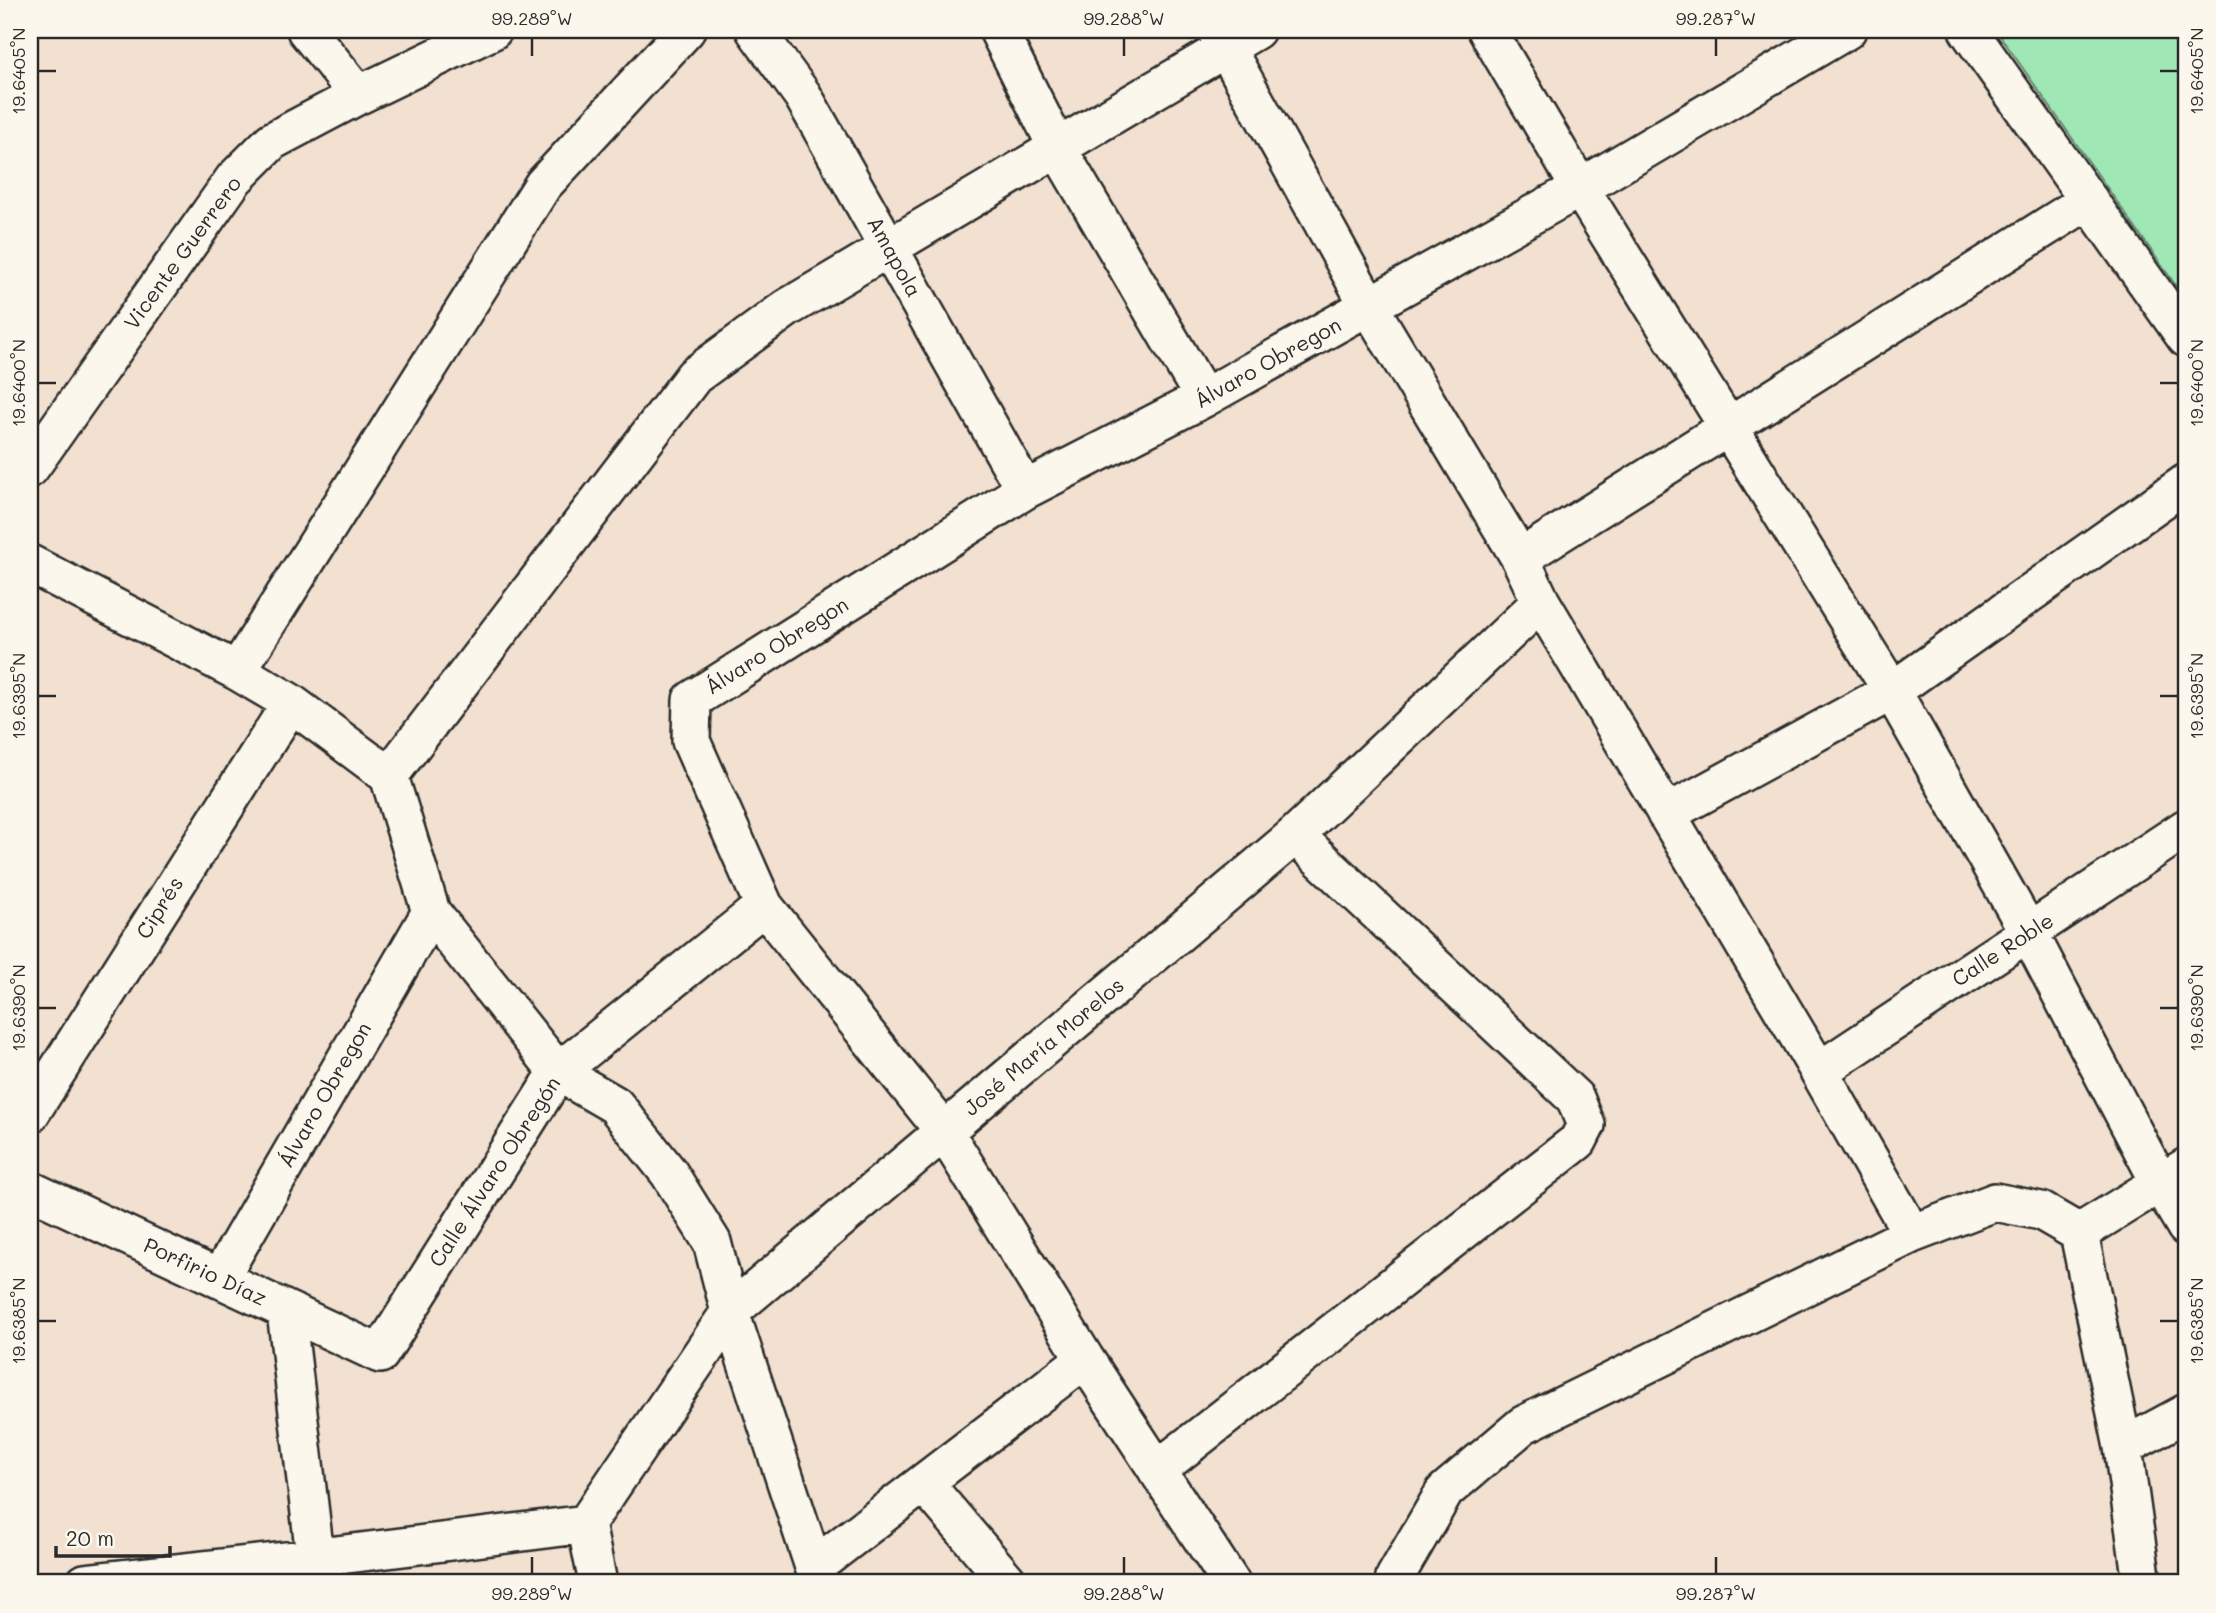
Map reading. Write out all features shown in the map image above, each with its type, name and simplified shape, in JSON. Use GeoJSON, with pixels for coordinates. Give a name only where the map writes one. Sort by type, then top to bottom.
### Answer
{"type":"FeatureCollection","features":[{"type":"Feature","properties":{"kind":"street"},"geometry":{"type":"LineString","coordinates":[[306,30],[359,95]]}},
{"type":"Feature","properties":{"kind":"street","name":"Vicente Guerrero"},"geometry":{"type":"LineString","coordinates":[[30,468],[234,179],[272,142],[359,95],[493,30]]}},
{"type":"Feature","properties":{"kind":"street"},"geometry":{"type":"LineString","coordinates":[[237,671],[543,185],[686,30]]}},
{"type":"Feature","properties":{"kind":"street","name":"Amapola"},"geometry":{"type":"LineString","coordinates":[[755,30],[803,96],[1025,490]]}},
{"type":"Feature","properties":{"kind":"street"},"geometry":{"type":"LineString","coordinates":[[998,30],[1058,149],[1204,398]]}},
{"type":"Feature","properties":{"kind":"street"},"geometry":{"type":"LineString","coordinates":[[1487,30],[1580,188],[1892,691],[2029,933],[2173,1175],[2186,1227]]}},
{"type":"Feature","properties":{"kind":"street","name":"Álvaro Obregon"},"geometry":{"type":"LineString","coordinates":[[764,906],[691,741],[692,700],[1025,490],[1204,398],[1580,188],[1847,30]]}},
{"type":"Feature","properties":{"kind":"street"},"geometry":{"type":"LineString","coordinates":[[1968,30],[2186,338]]}},
{"type":"Feature","properties":{"kind":"street"},"geometry":{"type":"LineString","coordinates":[[390,776],[694,376],[787,308],[1058,149],[1232,36],[1369,306],[1520,558],[1541,602],[1819,1071],[1912,1234]]}},
{"type":"Feature","properties":{"kind":"street"},"geometry":{"type":"LineString","coordinates":[[1520,558],[1729,429],[2089,200]]}},
{"type":"Feature","properties":{"kind":"street"},"geometry":{"type":"LineString","coordinates":[[1666,814],[1892,691],[2186,483]]}},
{"type":"Feature","properties":{"kind":"street"},"geometry":{"type":"LineString","coordinates":[[30,564],[237,671],[291,703],[390,776],[431,912],[558,1072],[615,1104],[669,1173],[712,1242],[730,1312],[814,1567],[1085,1359]]}},
{"type":"Feature","properties":{"kind":"street","name":"José María Morelos"},"geometry":{"type":"LineString","coordinates":[[586,1524],[730,1312],[1295,835],[1541,602]]}},
{"type":"Feature","properties":{"kind":"street","name":"Ciprés"},"geometry":{"type":"LineString","coordinates":[[30,1114],[291,703]]}},
{"type":"Feature","properties":{"kind":"street","name":"Calle Roble"},"geometry":{"type":"LineString","coordinates":[[1819,1071],[2186,828]]}},
{"type":"Feature","properties":{"kind":"street"},"geometry":{"type":"LineString","coordinates":[[1157,1470],[1578,1141],[1586,1125],[1576,1098],[1295,835]]}},
{"type":"Feature","properties":{"kind":"street"},"geometry":{"type":"LineString","coordinates":[[764,906],[944,1131],[1085,1359],[1231,1583]]}},
{"type":"Feature","properties":{"kind":"street","name":"Calle Álvaro Obregón"},"geometry":{"type":"LineString","coordinates":[[380,1354],[558,1072],[764,906]]}},
{"type":"Feature","properties":{"kind":"street","name":"Álvaro Obregon"},"geometry":{"type":"LineString","coordinates":[[219,1279],[431,912]]}},
{"type":"Feature","properties":{"kind":"street"},"geometry":{"type":"LineString","coordinates":[[2079,1233],[2173,1175]]}},
{"type":"Feature","properties":{"kind":"street","name":"Porfirio Díaz"},"geometry":{"type":"LineString","coordinates":[[30,1190],[380,1354]]}},
{"type":"Feature","properties":{"kind":"street"},"geometry":{"type":"LineString","coordinates":[[1394,1583],[1445,1491],[1523,1425],[1912,1234],[1995,1202],[2041,1211],[2079,1233],[2123,1447],[2142,1583]]}},
{"type":"Feature","properties":{"kind":"street"},"geometry":{"type":"LineString","coordinates":[[286,1311],[316,1571]]}},
{"type":"Feature","properties":{"kind":"street"},"geometry":{"type":"LineString","coordinates":[[2123,1447],[2186,1413]]}},
{"type":"Feature","properties":{"kind":"street"},"geometry":{"type":"LineString","coordinates":[[924,1483],[1009,1583]]}},
{"type":"Feature","properties":{"kind":"street"},"geometry":{"type":"LineString","coordinates":[[85,1583],[316,1571],[586,1524],[598,1583]]}},
{"type":"Feature","properties":{"kind":"green space"},"geometry":{"type":"Polygon","coordinates":[[[1996,30],[2186,30],[2186,300],[1996,30]]]}}]}
